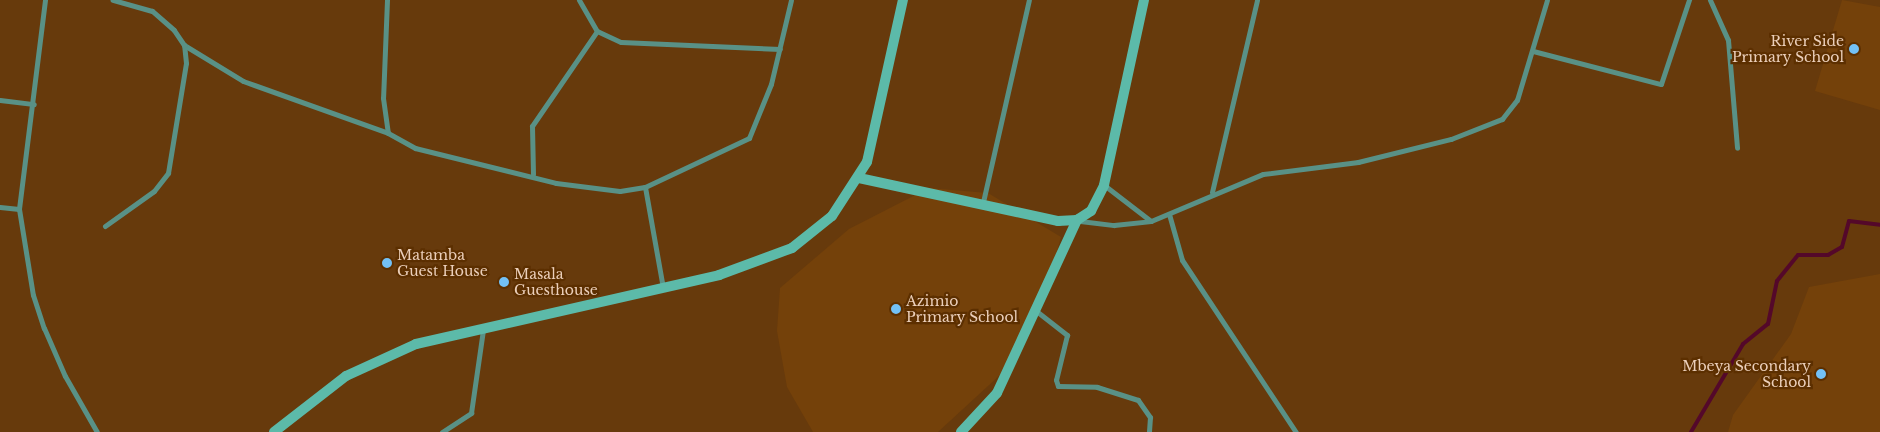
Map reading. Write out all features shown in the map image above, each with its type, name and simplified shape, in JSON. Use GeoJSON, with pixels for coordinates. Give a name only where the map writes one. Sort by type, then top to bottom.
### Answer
{"type":"FeatureCollection","features":[{"type":"Feature","properties":{"kind":"main road"},"geometry":{"type":"LineString","coordinates":[[274,432],[369,364],[416,344],[719,275],[792,248],[832,216],[859,178],[867,162],[903,0]]}},
{"type":"Feature","properties":{"kind":"main road"},"geometry":{"type":"LineString","coordinates":[[961,432],[997,393],[1077,220],[1096,205],[1104,185],[1144,0]]}},
{"type":"Feature","properties":{"kind":"main road"},"geometry":{"type":"LineString","coordinates":[[859,178],[983,202],[1058,221],[1077,220]]}},
{"type":"Feature","properties":{"kind":"street"},"geometry":{"type":"LineString","coordinates":[[45,0],[34,104],[19,210],[33,295],[44,328],[64,376],[97,432]]}},
{"type":"Feature","properties":{"kind":"street"},"geometry":{"type":"LineString","coordinates":[[105,226],[154,191],[168,173],[186,63],[184,46],[174,30],[152,12],[113,0]]}},
{"type":"Feature","properties":{"kind":"street"},"geometry":{"type":"LineString","coordinates":[[387,0],[383,98],[388,133]]}},
{"type":"Feature","properties":{"kind":"street"},"geometry":{"type":"LineString","coordinates":[[579,0],[597,31],[621,42],[653,46],[780,49]]}},
{"type":"Feature","properties":{"kind":"street"},"geometry":{"type":"LineString","coordinates":[[184,46],[244,81],[388,133],[416,148],[533,174],[591,190],[645,188],[749,138],[760,119],[780,49],[791,0]]}},
{"type":"Feature","properties":{"kind":"street"},"geometry":{"type":"LineString","coordinates":[[983,202],[1029,0]]}},
{"type":"Feature","properties":{"kind":"street"},"geometry":{"type":"LineString","coordinates":[[1212,192],[1257,0]]}},
{"type":"Feature","properties":{"kind":"street"},"geometry":{"type":"LineString","coordinates":[[1077,220],[1114,225],[1151,221],[1212,192],[1263,174],[1358,162],[1472,133],[1510,112],[1533,51],[1546,0]]}},
{"type":"Feature","properties":{"kind":"street"},"geometry":{"type":"LineString","coordinates":[[1533,51],[1661,84],[1689,0]]}},
{"type":"Feature","properties":{"kind":"street"},"geometry":{"type":"LineString","coordinates":[[1710,0],[1728,40],[1737,148]]}},
{"type":"Feature","properties":{"kind":"street"},"geometry":{"type":"LineString","coordinates":[[533,174],[528,138],[532,126],[597,31]]}},
{"type":"Feature","properties":{"kind":"street"},"geometry":{"type":"LineString","coordinates":[[0,100],[34,104]]}},
{"type":"Feature","properties":{"kind":"street"},"geometry":{"type":"LineString","coordinates":[[1104,185],[1151,221]]}},
{"type":"Feature","properties":{"kind":"street"},"geometry":{"type":"LineString","coordinates":[[645,188],[663,288]]}},
{"type":"Feature","properties":{"kind":"street"},"geometry":{"type":"LineString","coordinates":[[0,207],[19,210]]}},
{"type":"Feature","properties":{"kind":"street"},"geometry":{"type":"LineString","coordinates":[[1169,214],[1182,260],[1296,432]]}},
{"type":"Feature","properties":{"kind":"street"},"geometry":{"type":"LineString","coordinates":[[1034,310],[1067,334],[1056,380],[1058,386],[1096,388],[1138,400],[1150,417],[1149,432]]}},
{"type":"Feature","properties":{"kind":"street"},"geometry":{"type":"LineString","coordinates":[[442,432],[471,413],[483,330]]}},
{"type":"Feature","properties":{"kind":"shaded area","name":"River Side Primary School"},"geometry":{"type":"Polygon","coordinates":[[[1842,0],[1880,7],[1880,110],[1815,91],[1842,0]]]}},
{"type":"Feature","properties":{"kind":"shaded area"},"geometry":{"type":"Polygon","coordinates":[[[929,188],[988,193],[1061,237],[1048,283],[1001,374],[938,432],[813,432],[787,387],[777,331],[780,288],[849,229],[929,188]]]}},
{"type":"Feature","properties":{"kind":"shaded area","name":"Mbeya Secondary School"},"geometry":{"type":"Polygon","coordinates":[[[1880,274],[1880,432],[1728,432],[1733,415],[1791,334],[1809,287],[1880,274]]]}},
{"type":"Feature","properties":{"kind":"waterway"},"geometry":{"type":"LineString","coordinates":[[1691,432],[1743,344],[1768,324],[1777,281],[1798,255],[1828,255],[1842,247],[1849,221],[1880,225]]}},
{"type":"Feature","properties":{"kind":"place","name":"River Side Primary School"},"geometry":{"type":"Point","coordinates":[1854,49]}},
{"type":"Feature","properties":{"kind":"place","name":"Matamba Guest House"},"geometry":{"type":"Point","coordinates":[387,263]}},
{"type":"Feature","properties":{"kind":"place","name":"Masala Guesthouse"},"geometry":{"type":"Point","coordinates":[504,282]}},
{"type":"Feature","properties":{"kind":"place","name":"Azimio Primary School"},"geometry":{"type":"Point","coordinates":[896,309]}},
{"type":"Feature","properties":{"kind":"place","name":"Mbeya Secondary School"},"geometry":{"type":"Point","coordinates":[1821,374]}}]}
